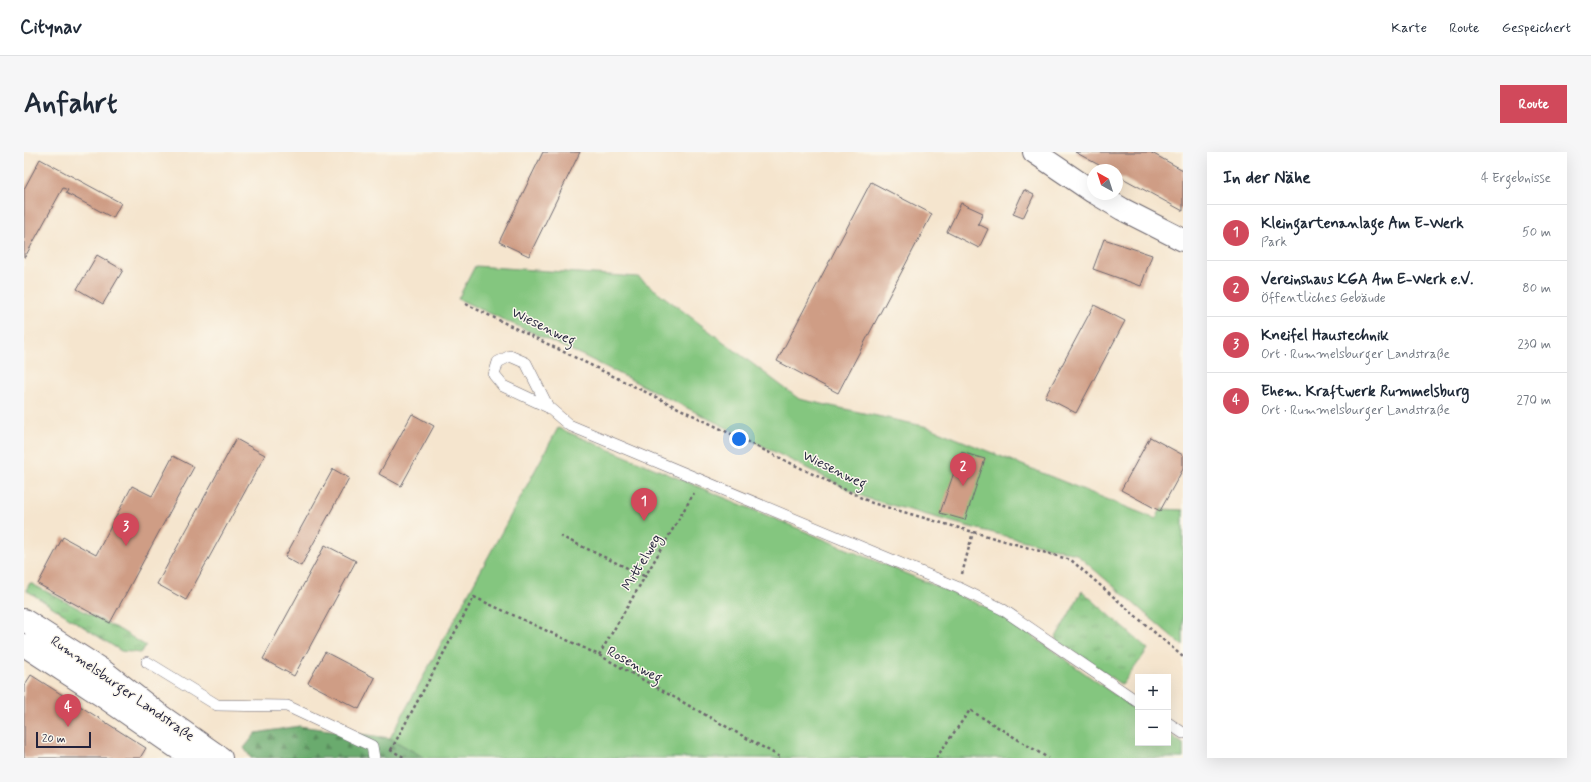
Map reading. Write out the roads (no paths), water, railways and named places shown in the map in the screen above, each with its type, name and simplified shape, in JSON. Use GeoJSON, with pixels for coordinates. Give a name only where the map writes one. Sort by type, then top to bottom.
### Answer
{"type":"FeatureCollection","features":[{"type":"Feature","properties":{"kind":"main road"},"geometry":{"type":"LineString","coordinates":[[1034,152],[1087,188]]}},
{"type":"Feature","properties":{"kind":"main road"},"geometry":{"type":"LineString","coordinates":[[1107,200],[1183,240]]}},
{"type":"Feature","properties":{"kind":"main road","name":"Rummelsburger Landstraße"},"geometry":{"type":"LineString","coordinates":[[24,620],[102,670],[161,716],[221,758]]}},
{"type":"Feature","properties":{"kind":"main road","name":"Rummelsburger Landstraße"},"geometry":{"type":"LineString","coordinates":[[24,645],[101,695],[192,758]]}},
{"type":"Feature","properties":{"kind":"lane"},"geometry":{"type":"LineString","coordinates":[[548,407],[526,364],[510,356],[498,362],[494,375],[503,386],[548,407],[569,425],[959,588],[1002,609],[1135,700]]}},
{"type":"Feature","properties":{"kind":"lane"},"geometry":{"type":"LineString","coordinates":[[147,662],[217,705],[287,706],[372,746],[374,758]]}},
{"type":"Feature","properties":{"kind":"lane"},"geometry":{"type":"LineString","coordinates":[[1171,725],[1183,733]]}},
{"type":"Feature","properties":{"kind":"place","name":"Vereinshaus KGA Am E-Werk e.V."},"geometry":{"type":"Point","coordinates":[963,486]}},
{"type":"Feature","properties":{"kind":"place","name":"Kleingartenanlage Am E-Werk"},"geometry":{"type":"Point","coordinates":[644,521]}},
{"type":"Feature","properties":{"kind":"place","name":"Kneifel Haustechnik"},"geometry":{"type":"Point","coordinates":[126,546]}},
{"type":"Feature","properties":{"kind":"place","name":"Ehem. Kraftwerk Rummelsburg"},"geometry":{"type":"Point","coordinates":[68,727]}}]}
